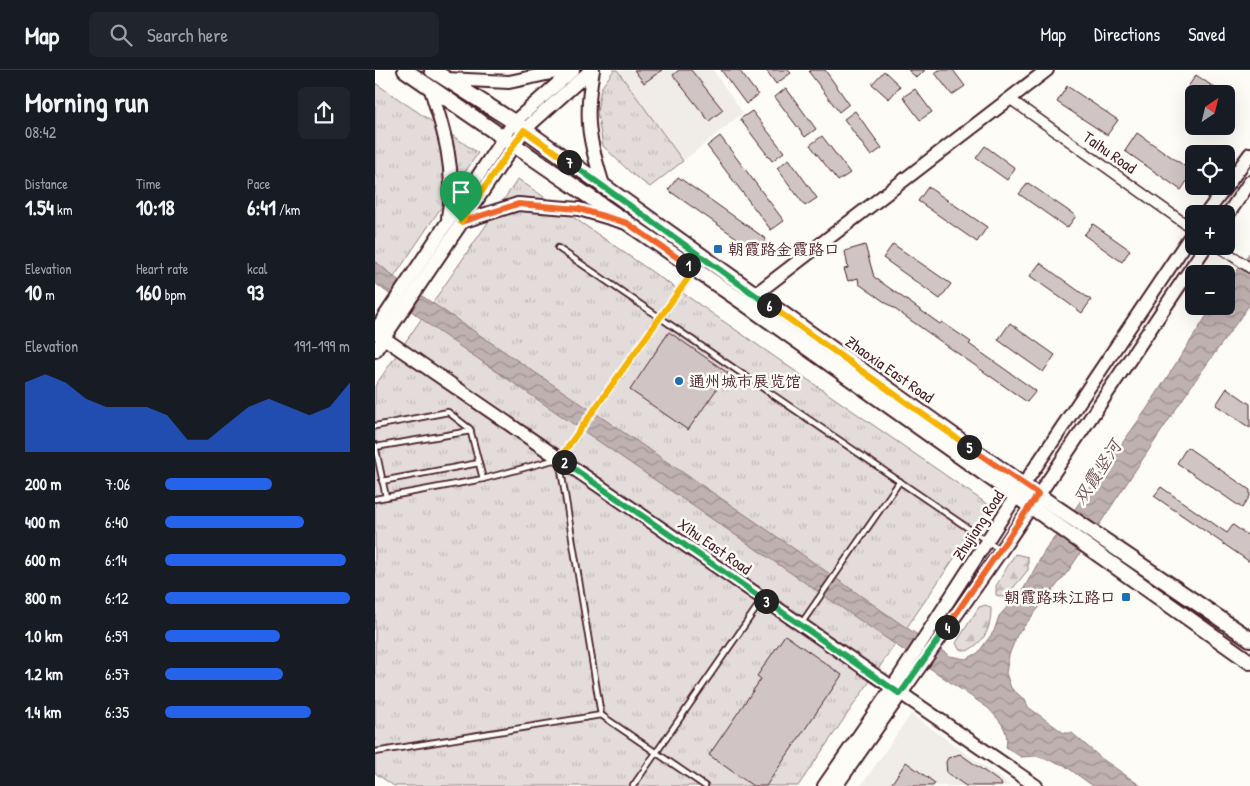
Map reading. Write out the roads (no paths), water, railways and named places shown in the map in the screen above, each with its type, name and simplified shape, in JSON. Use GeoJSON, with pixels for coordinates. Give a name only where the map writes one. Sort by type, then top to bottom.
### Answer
{"type":"FeatureCollection","features":[{"type":"Feature","properties":{"kind":"main road","name":"Zhaoxia East Road"},"geometry":{"type":"LineString","coordinates":[[405,70],[694,270],[749,299]]}},
{"type":"Feature","properties":{"kind":"main road","name":"Zhaoxia East Road"},"geometry":{"type":"LineString","coordinates":[[432,70],[519,126],[604,188],[749,299],[1020,491],[1030,506],[1250,662]]}},
{"type":"Feature","properties":{"kind":"main road","name":"Zhaoxia East Road"},"geometry":{"type":"LineString","coordinates":[[1020,491],[1038,494],[1250,639]]}},
{"type":"Feature","properties":{"kind":"street"},"geometry":{"type":"LineString","coordinates":[[446,79],[509,82],[565,70]]}},
{"type":"Feature","properties":{"kind":"street"},"geometry":{"type":"LineString","coordinates":[[393,312],[408,280],[446,222],[519,126],[573,70]]}},
{"type":"Feature","properties":{"kind":"street"},"geometry":{"type":"LineString","coordinates":[[519,126],[592,70]]}},
{"type":"Feature","properties":{"kind":"street"},"geometry":{"type":"LineString","coordinates":[[592,70],[587,120],[593,154],[604,188]]}},
{"type":"Feature","properties":{"kind":"street"},"geometry":{"type":"LineString","coordinates":[[749,299],[1047,70]]}},
{"type":"Feature","properties":{"kind":"street"},"geometry":{"type":"LineString","coordinates":[[430,87],[449,152],[451,200],[446,222]]}},
{"type":"Feature","properties":{"kind":"street","name":"Taihu Road"},"geometry":{"type":"LineString","coordinates":[[1010,99],[1185,224]]}},
{"type":"Feature","properties":{"kind":"street"},"geometry":{"type":"LineString","coordinates":[[375,351],[378,334],[393,312],[423,277],[461,222],[508,142]]}},
{"type":"Feature","properties":{"kind":"street"},"geometry":{"type":"LineString","coordinates":[[1213,205],[1250,154]]}},
{"type":"Feature","properties":{"kind":"street"},"geometry":{"type":"LineString","coordinates":[[1234,205],[1250,182]]}},
{"type":"Feature","properties":{"kind":"street"},"geometry":{"type":"LineString","coordinates":[[461,222],[518,204],[579,209],[627,223]]}},
{"type":"Feature","properties":{"kind":"street","name":"Zhujiang Road"},"geometry":{"type":"LineString","coordinates":[[836,786],[932,637],[1020,491],[1185,244]]}},
{"type":"Feature","properties":{"kind":"street","name":"Zhujiang Road"},"geometry":{"type":"LineString","coordinates":[[932,637],[1001,551],[1200,255]]}},
{"type":"Feature","properties":{"kind":"street"},"geometry":{"type":"LineString","coordinates":[[1231,255],[1250,268]]}},
{"type":"Feature","properties":{"kind":"street","name":"Xihu East Road"},"geometry":{"type":"LineString","coordinates":[[378,334],[1036,786]]}},
{"type":"Feature","properties":{"kind":"street","name":"Zhujiang Road"},"geometry":{"type":"LineString","coordinates":[[824,786],[896,691]]}},
{"type":"Feature","properties":{"kind":"lane"},"geometry":{"type":"LineString","coordinates":[[557,248],[1001,551]]}},
{"type":"Feature","properties":{"kind":"lane"},"geometry":{"type":"LineString","coordinates":[[375,499],[483,479],[559,459],[694,270]]}},
{"type":"Feature","properties":{"kind":"lane"},"geometry":{"type":"LineString","coordinates":[[375,426],[448,412],[471,431],[483,479]]}},
{"type":"Feature","properties":{"kind":"lane"},"geometry":{"type":"LineString","coordinates":[[385,497],[375,446],[471,431]]}},
{"type":"Feature","properties":{"kind":"lane"},"geometry":{"type":"LineString","coordinates":[[559,459],[601,715]]}},
{"type":"Feature","properties":{"kind":"lane"},"geometry":{"type":"LineString","coordinates":[[382,481],[479,463]]}},
{"type":"Feature","properties":{"kind":"lane"},"geometry":{"type":"LineString","coordinates":[[800,624],[900,481]]}},
{"type":"Feature","properties":{"kind":"lane"},"geometry":{"type":"LineString","coordinates":[[633,786],[763,599]]}},
{"type":"Feature","properties":{"kind":"lane"},"geometry":{"type":"LineString","coordinates":[[375,752],[601,715],[705,786]]}},
{"type":"Feature","properties":{"kind":"water"},"geometry":{"type":"Polygon","coordinates":[[[1250,252],[1250,304],[1194,382],[1069,570],[1017,635],[1009,655],[1006,673],[1011,688],[1026,701],[1028,707],[1064,733],[1072,733],[1101,758],[1141,786],[1093,786],[1064,765],[1036,756],[1021,757],[1006,747],[1005,730],[1000,721],[988,708],[436,330],[375,283],[375,261],[394,277],[756,522],[901,624],[950,656],[966,659],[978,653],[994,631],[999,616],[1023,590],[1044,552],[1146,410],[1207,315],[1235,315],[1235,274],[1250,252]]]}},
{"type":"Feature","properties":{"kind":"place","name":"朝霞路金霞路口"},"geometry":{"type":"Point","coordinates":[718,249]}},
{"type":"Feature","properties":{"kind":"place","name":"通州城市展览馆"},"geometry":{"type":"Point","coordinates":[679,381]}},
{"type":"Feature","properties":{"kind":"place","name":"朝霞路珠江路口"},"geometry":{"type":"Point","coordinates":[1126,597]}},
{"type":"Feature","properties":{"kind":"water label","name":"双霞竖河"},"geometry":{"type":"Point","coordinates":[1097,472]}}]}
